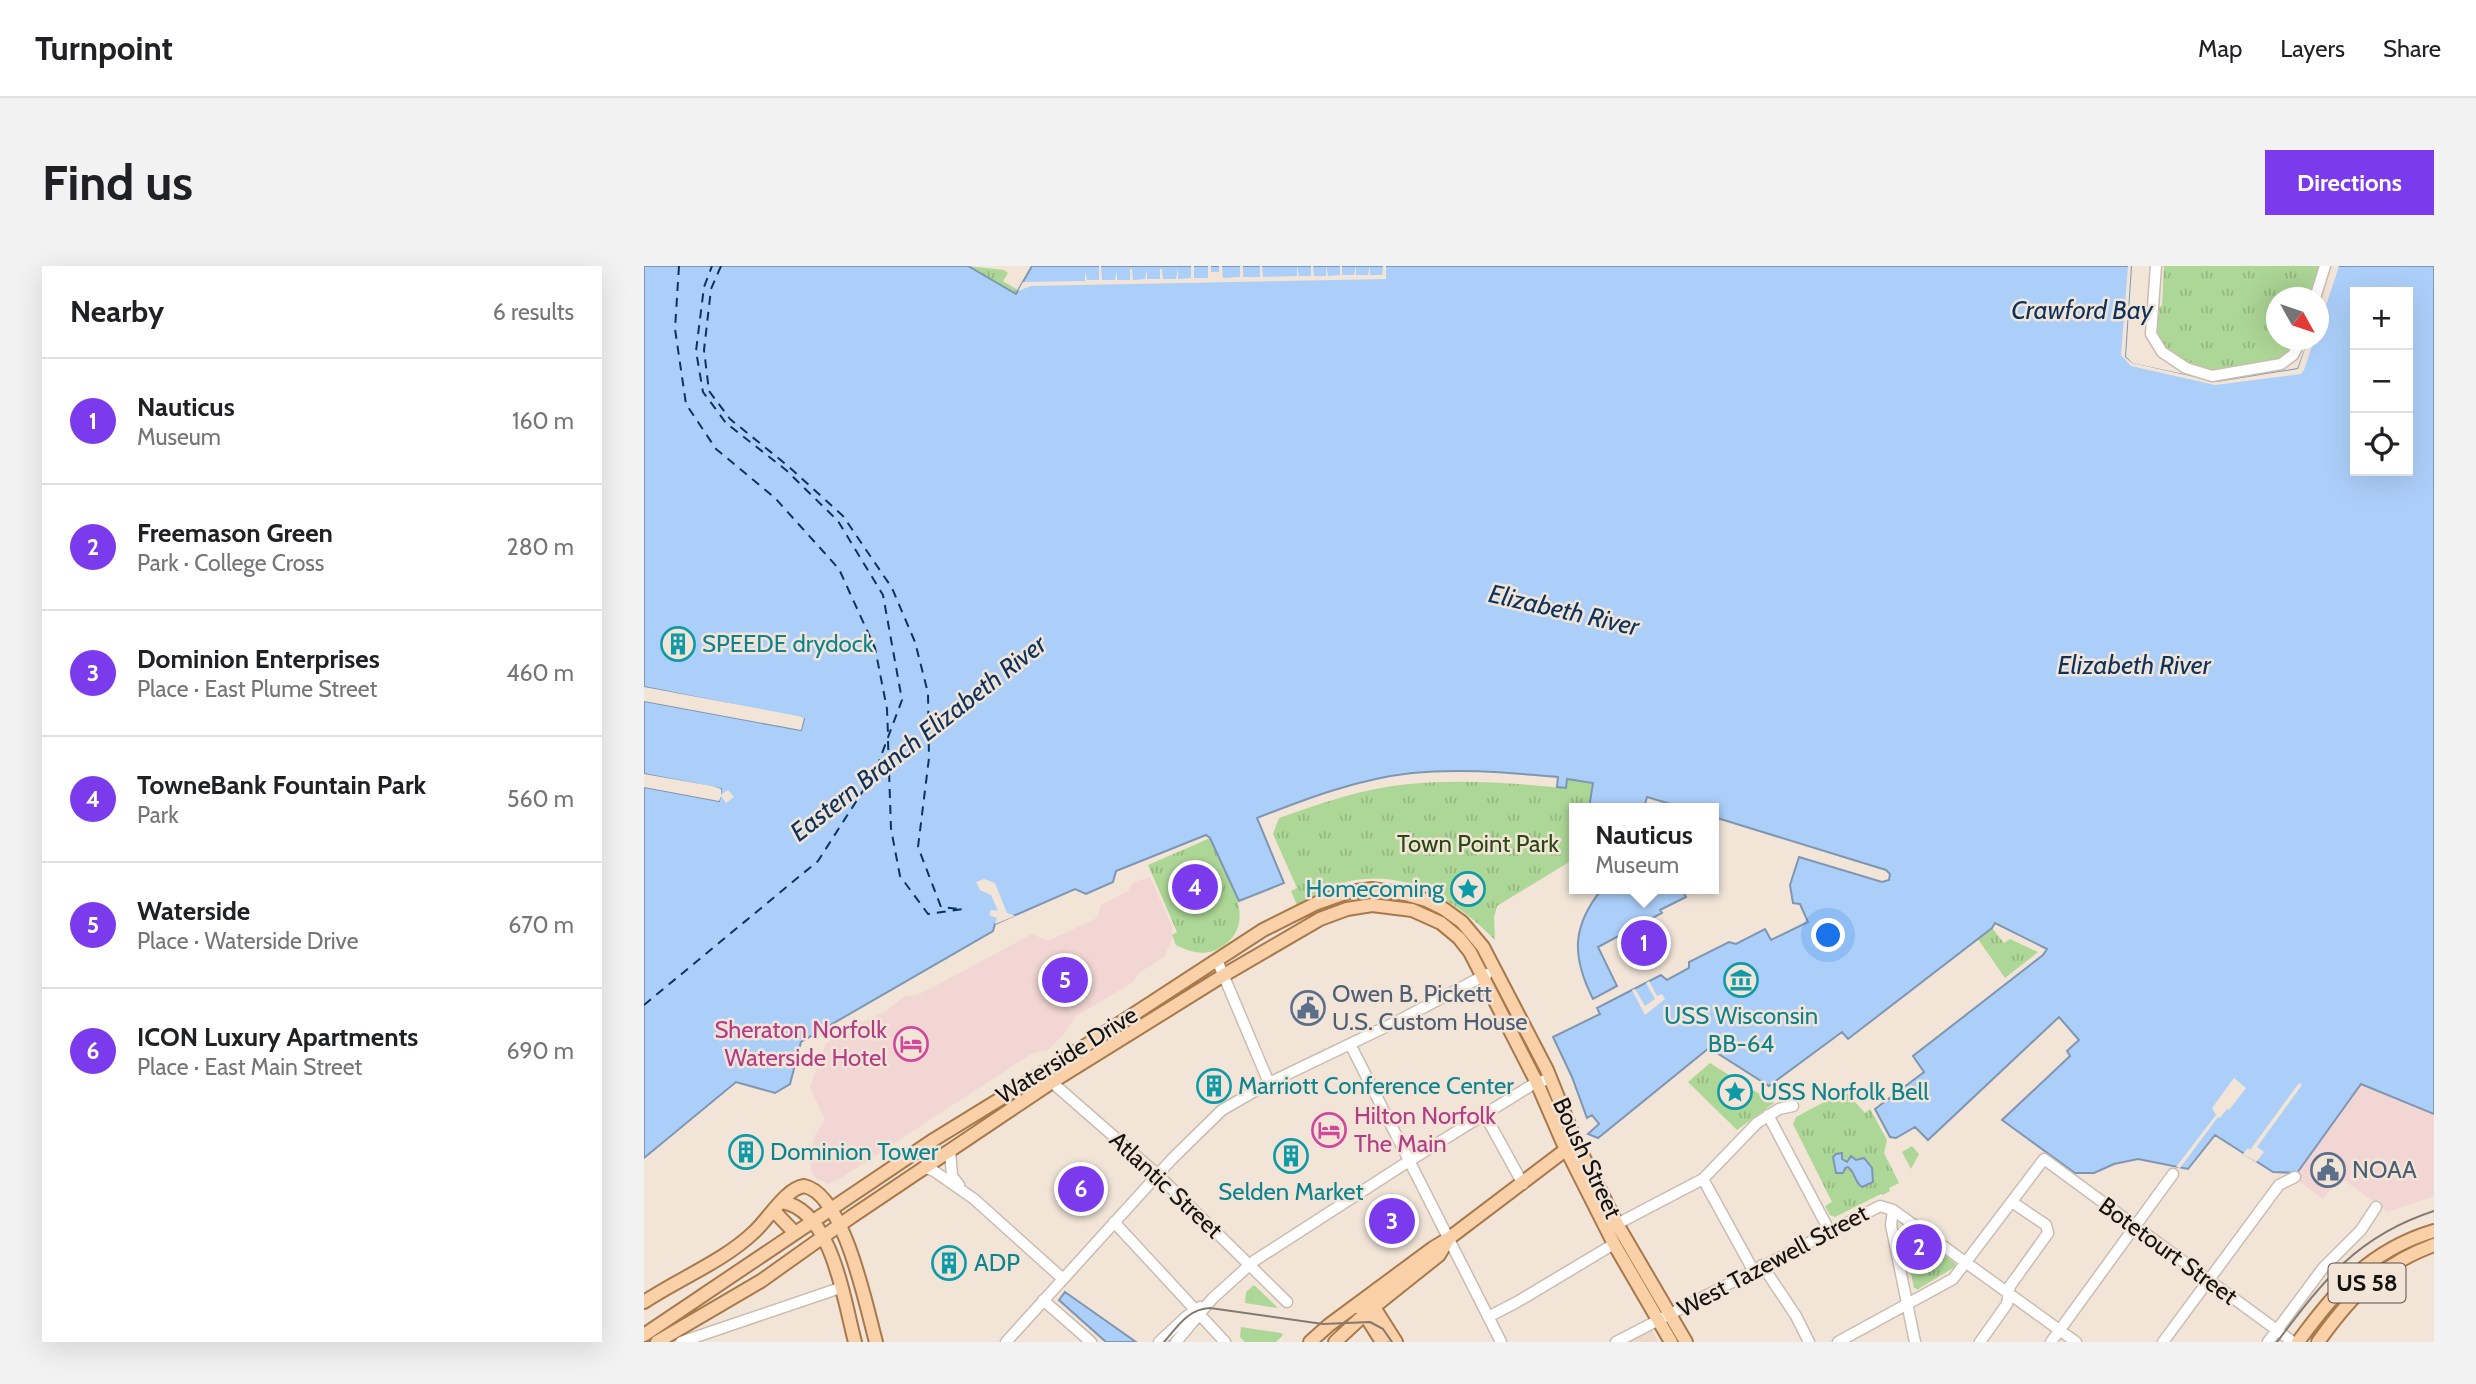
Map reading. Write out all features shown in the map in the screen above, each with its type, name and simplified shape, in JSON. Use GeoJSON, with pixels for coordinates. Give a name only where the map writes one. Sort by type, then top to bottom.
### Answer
{"type":"FeatureCollection","features":[{"type":"Feature","properties":{"kind":"main road","name":"Waterside Drive"},"geometry":{"type":"LineString","coordinates":[[644,1335],[830,1208],[1263,930],[1318,903],[1348,892],[1372,889],[1405,894],[1444,909],[1475,935],[1496,969]]}},
{"type":"Feature","properties":{"kind":"main road","name":"Waterside Drive"},"geometry":{"type":"LineString","coordinates":[[657,1342],[749,1289],[1052,1082],[1320,919],[1347,909],[1382,905],[1412,910],[1441,923],[1459,938],[1483,976]]}},
{"type":"Feature","properties":{"kind":"main road","name":"Boush Street"},"geometry":{"type":"LineString","coordinates":[[1496,969],[1551,1079],[1571,1146],[1614,1244],[1665,1318],[1686,1342]]}},
{"type":"Feature","properties":{"kind":"main road","name":"Boush Street"},"geometry":{"type":"LineString","coordinates":[[1483,976],[1536,1083],[1617,1224],[1665,1318],[1671,1342]]}},
{"type":"Feature","properties":{"kind":"main road"},"geometry":{"type":"LineString","coordinates":[[1188,998],[1191,985],[1189,978]]}},
{"type":"Feature","properties":{"kind":"main road"},"geometry":{"type":"LineString","coordinates":[[1310,1342],[1366,1305],[1433,1248],[1448,1240],[1571,1146]]}},
{"type":"Feature","properties":{"kind":"main road"},"geometry":{"type":"LineString","coordinates":[[644,1302],[730,1251],[779,1211],[793,1190],[804,1186],[817,1191],[846,1236],[876,1342]]}},
{"type":"Feature","properties":{"kind":"main road"},"geometry":{"type":"LineString","coordinates":[[779,1211],[796,1206],[824,1237],[855,1342]]}},
{"type":"Feature","properties":{"kind":"main road"},"geometry":{"type":"LineString","coordinates":[[779,1211],[794,1232]]}},
{"type":"Feature","properties":{"kind":"main road","name":"US 58"},"geometry":{"type":"LineString","coordinates":[[2295,1342],[2354,1274],[2389,1251],[2434,1231]]}},
{"type":"Feature","properties":{"kind":"main road","name":"US 58"},"geometry":{"type":"LineString","coordinates":[[2318,1342],[2344,1307],[2368,1283],[2397,1262],[2434,1245]]}},
{"type":"Feature","properties":{"kind":"main road"},"geometry":{"type":"LineString","coordinates":[[840,1289],[848,1287],[852,1290],[870,1320]]}},
{"type":"Feature","properties":{"kind":"main road"},"geometry":{"type":"LineString","coordinates":[[1335,1342],[1366,1305]]}},
{"type":"Feature","properties":{"kind":"main road"},"geometry":{"type":"LineString","coordinates":[[1366,1305],[1382,1342]]}},
{"type":"Feature","properties":{"kind":"main road"},"geometry":{"type":"LineString","coordinates":[[1366,1305],[1396,1342]]}},
{"type":"Feature","properties":{"kind":"street"},"geometry":{"type":"LineString","coordinates":[[2156,266],[2151,334],[2162,352],[2186,368],[2212,376],[2281,364],[2295,350]]}},
{"type":"Feature","properties":{"kind":"street"},"geometry":{"type":"LineString","coordinates":[[2318,287],[2325,266]]}},
{"type":"Feature","properties":{"kind":"street"},"geometry":{"type":"LineString","coordinates":[[1217,960],[1269,1083]]}},
{"type":"Feature","properties":{"kind":"street"},"geometry":{"type":"LineString","coordinates":[[1006,1342],[1157,1175],[1216,1115],[1238,1099],[1496,969]]}},
{"type":"Feature","properties":{"kind":"street"},"geometry":{"type":"LineString","coordinates":[[1350,1044],[1500,1342]]}},
{"type":"Feature","properties":{"kind":"street","name":"Atlantic Street"},"geometry":{"type":"LineString","coordinates":[[1041,1073],[1157,1175],[1287,1302]]}},
{"type":"Feature","properties":{"kind":"street"},"geometry":{"type":"LineString","coordinates":[[1158,1342],[1198,1312],[1250,1265],[1409,1161],[1536,1083],[1551,1079]]}},
{"type":"Feature","properties":{"kind":"street"},"geometry":{"type":"LineString","coordinates":[[1617,1224],[1703,1179],[1748,1132],[1769,1115],[1793,1106]]}},
{"type":"Feature","properties":{"kind":"street"},"geometry":{"type":"LineString","coordinates":[[1485,1115],[1523,1184]]}},
{"type":"Feature","properties":{"kind":"street"},"geometry":{"type":"LineString","coordinates":[[1769,1115],[1829,1230]]}},
{"type":"Feature","properties":{"kind":"street"},"geometry":{"type":"LineString","coordinates":[[950,1150],[953,1176],[961,1189]]}},
{"type":"Feature","properties":{"kind":"street","name":"Botetourt Street"},"geometry":{"type":"LineString","coordinates":[[2012,1202],[2044,1159],[2295,1342]]}},
{"type":"Feature","properties":{"kind":"street"},"geometry":{"type":"LineString","coordinates":[[925,1167],[961,1189],[1062,1279]]}},
{"type":"Feature","properties":{"kind":"street"},"geometry":{"type":"LineString","coordinates":[[2051,1342],[2173,1174]]}},
{"type":"Feature","properties":{"kind":"street"},"geometry":{"type":"LineString","coordinates":[[2163,1342],[2279,1185],[2295,1177]]}},
{"type":"Feature","properties":{"kind":"street"},"geometry":{"type":"LineString","coordinates":[[1703,1179],[1758,1268],[1796,1316],[1809,1342]]}},
{"type":"Feature","properties":{"kind":"street"},"geometry":{"type":"LineString","coordinates":[[1838,1342],[1954,1279],[2012,1202],[2046,1225],[2049,1230],[2010,1285],[2007,1304],[1980,1342]]}},
{"type":"Feature","properties":{"kind":"street","name":"West Tazewell Street"},"geometry":{"type":"LineString","coordinates":[[1616,1342],[1874,1208],[1880,1206],[1893,1210]]}},
{"type":"Feature","properties":{"kind":"street"},"geometry":{"type":"LineString","coordinates":[[2268,1342],[2323,1268],[2361,1230],[2376,1207]]}},
{"type":"Feature","properties":{"kind":"street"},"geometry":{"type":"LineString","coordinates":[[1915,1342],[1891,1225],[1893,1210],[2076,1342]]}},
{"type":"Feature","properties":{"kind":"street"},"geometry":{"type":"LineString","coordinates":[[1114,1222],[1225,1342]]}},
{"type":"Feature","properties":{"kind":"street"},"geometry":{"type":"LineString","coordinates":[[1488,1317],[1614,1244]]}},
{"type":"Feature","properties":{"kind":"street"},"geometry":{"type":"LineString","coordinates":[[681,1342],[840,1289]]}},
{"type":"Feature","properties":{"kind":"street"},"geometry":{"type":"LineString","coordinates":[[1043,1300],[1085,1340]]}},
{"type":"Feature","properties":{"kind":"street"},"geometry":{"type":"LineString","coordinates":[[1176,1342],[1198,1312]]}},
{"type":"Feature","properties":{"kind":"shaded area"},"geometry":{"type":"Polygon","coordinates":[[[1150,877],[1172,926],[1172,940],[1164,957],[1139,973],[1132,983],[1076,1016],[1065,1033],[1048,1050],[1031,1054],[841,1178],[829,1184],[817,1179],[812,1173],[810,1158],[815,1135],[825,1120],[810,1087],[826,1043],[861,1022],[885,1012],[904,996],[926,991],[1032,934],[1048,941],[1097,918],[1101,905],[1128,891],[1134,882],[1150,877]]]}},
{"type":"Feature","properties":{"kind":"shaded area"},"geometry":{"type":"Polygon","coordinates":[[[2361,1084],[2434,1114],[2434,1196],[2388,1212],[2380,1206],[2381,1201],[2378,1199],[2375,1203],[2340,1177],[2323,1199],[2300,1182],[2298,1173],[2361,1084]]]}},
{"type":"Feature","properties":{"kind":"shaded area"},"geometry":{"type":"Polygon","coordinates":[[[1651,1329],[1658,1342],[1628,1342],[1651,1329]]]}},
{"type":"Feature","properties":{"kind":"green space"},"geometry":{"type":"Polygon","coordinates":[[[968,266],[1004,270],[1008,273],[1003,281],[1018,290],[1016,294],[968,266]]]}},
{"type":"Feature","properties":{"kind":"green space"},"geometry":{"type":"Polygon","coordinates":[[[2164,266],[2321,266],[2314,287],[2266,287],[2266,350],[2290,350],[2282,358],[2270,362],[2218,372],[2205,371],[2187,364],[2170,353],[2159,338],[2156,307],[2162,306],[2164,266]]]}},
{"type":"Feature","properties":{"kind":"green space","name":"Town Point Park"},"geometry":{"type":"Polygon","coordinates":[[[1567,779],[1594,783],[1590,803],[1569,803],[1569,862],[1497,906],[1494,917],[1495,940],[1479,924],[1443,898],[1402,882],[1359,880],[1336,885],[1297,905],[1291,891],[1297,888],[1273,834],[1279,818],[1376,789],[1448,782],[1565,788],[1567,779]]]}},
{"type":"Feature","properties":{"kind":"green space"},"geometry":{"type":"Polygon","coordinates":[[[1210,838],[1236,894],[1239,923],[1234,935],[1223,946],[1211,952],[1200,953],[1176,945],[1172,935],[1177,932],[1148,865],[1210,838]]]}},
{"type":"Feature","properties":{"kind":"green space"},"geometry":{"type":"Polygon","coordinates":[[[1992,928],[2004,943],[2010,939],[2038,952],[2005,978],[1978,939],[1992,928]]]}},
{"type":"Feature","properties":{"kind":"green space"},"geometry":{"type":"Polygon","coordinates":[[[1710,1063],[1774,1103],[1737,1130],[1688,1082],[1710,1063]]]}},
{"type":"Feature","properties":{"kind":"green space"},"geometry":{"type":"Polygon","coordinates":[[[1845,1091],[1865,1113],[1870,1109],[1887,1140],[1884,1153],[1899,1183],[1883,1195],[1835,1217],[1830,1215],[1825,1206],[1832,1202],[1793,1124],[1796,1117],[1845,1091]]]}},
{"type":"Feature","properties":{"kind":"green space"},"geometry":{"type":"Polygon","coordinates":[[[1912,1146],[1919,1154],[1911,1169],[1902,1152],[1912,1146]]]}},
{"type":"Feature","properties":{"kind":"green space"},"geometry":{"type":"Polygon","coordinates":[[[1907,1229],[1955,1263],[1955,1267],[1918,1289],[1914,1288],[1902,1231],[1907,1229]]]}},
{"type":"Feature","properties":{"kind":"green space"},"geometry":{"type":"Polygon","coordinates":[[[1254,1285],[1277,1308],[1245,1303],[1246,1292],[1254,1285]]]}},
{"type":"Feature","properties":{"kind":"green space"},"geometry":{"type":"Polygon","coordinates":[[[1241,1327],[1283,1335],[1276,1342],[1245,1342],[1240,1337],[1241,1327]]]}},
{"type":"Feature","properties":{"kind":"water","name":"Elizabeth River"},"geometry":{"type":"Polygon","coordinates":[[[644,266],[968,266],[1016,294],[1032,266],[2131,266],[2125,357],[2132,364],[2217,382],[2298,369],[2305,350],[2329,350],[2328,287],[2335,266],[2434,266],[2434,1114],[2361,1084],[2297,1173],[2273,1172],[2215,1135],[2188,1169],[2138,1159],[2114,1164],[2094,1173],[2075,1173],[2002,1120],[2070,1056],[2067,1051],[2079,1040],[2059,1017],[1928,1140],[1915,1127],[1896,1138],[1890,1137],[1875,1109],[1924,1072],[1913,1056],[2043,955],[2047,949],[1995,923],[1848,1039],[1842,1032],[1769,1086],[1709,1048],[1598,1138],[1588,1134],[1599,1124],[1592,1115],[1587,1118],[1553,1037],[1600,1014],[1597,1008],[1661,975],[1667,980],[1689,968],[1689,962],[1729,942],[1736,944],[1765,929],[1771,940],[1808,922],[1800,904],[1793,903],[1790,885],[1799,857],[1882,882],[1889,880],[1890,874],[1886,870],[1719,819],[1719,803],[1667,803],[1647,797],[1645,803],[1590,803],[1593,783],[1567,779],[1566,788],[1557,787],[1558,777],[1449,771],[1412,773],[1372,780],[1257,818],[1284,883],[1239,901],[1210,838],[1206,835],[1116,871],[1113,882],[1086,894],[1075,889],[995,924],[993,931],[801,1042],[790,1084],[775,1093],[736,1082],[644,1158],[644,787],[719,801],[721,789],[644,774],[644,701],[801,730],[804,719],[644,687],[644,266]]]}},
{"type":"Feature","properties":{"kind":"water"},"geometry":{"type":"Polygon","coordinates":[[[1598,894],[1684,894],[1686,897],[1598,947],[1617,986],[1593,999],[1578,956],[1580,929],[1598,894]]]}},
{"type":"Feature","properties":{"kind":"water"},"geometry":{"type":"Polygon","coordinates":[[[1842,1153],[1842,1159],[1847,1162],[1851,1156],[1856,1160],[1864,1158],[1872,1168],[1873,1182],[1862,1187],[1848,1167],[1843,1173],[1836,1173],[1833,1157],[1842,1153]]]}},
{"type":"Feature","properties":{"kind":"water"},"geometry":{"type":"Polygon","coordinates":[[[1065,1292],[1136,1342],[1106,1342],[1059,1300],[1065,1292]]]}},
{"type":"Feature","properties":{"kind":"pier"},"geometry":{"type":"Polygon","coordinates":[[[1099,266],[1102,280],[1115,280],[1117,270],[1117,280],[1130,280],[1130,269],[1133,280],[1145,279],[1147,269],[1147,279],[1160,279],[1162,269],[1163,279],[1176,279],[1178,268],[1178,279],[1191,278],[1191,266],[1194,266],[1194,278],[1208,278],[1208,266],[1211,266],[1211,272],[1219,272],[1219,266],[1222,266],[1223,278],[1240,277],[1240,266],[1243,266],[1243,277],[1260,277],[1262,266],[1263,277],[1297,276],[1297,266],[1299,276],[1311,276],[1311,266],[1314,276],[1326,276],[1326,266],[1328,276],[1340,275],[1340,266],[1342,275],[1354,275],[1356,266],[1356,275],[1368,275],[1370,266],[1370,275],[1382,275],[1383,266],[1386,266],[1386,279],[1031,286],[1018,291],[1023,282],[1085,281],[1085,270],[1087,280],[1099,280],[1099,266]]]}},
{"type":"Feature","properties":{"kind":"pier"},"geometry":{"type":"Polygon","coordinates":[[[2128,266],[2131,266],[2125,357],[2132,363],[2217,382],[2298,369],[2305,350],[2311,350],[2301,374],[2215,385],[2131,366],[2121,355],[2128,266]]]}},
{"type":"Feature","properties":{"kind":"pier"},"geometry":{"type":"Polygon","coordinates":[[[2333,266],[2339,266],[2329,296],[2329,287],[2326,287],[2333,266]]]}},
{"type":"Feature","properties":{"kind":"pier"},"geometry":{"type":"Polygon","coordinates":[[[644,687],[804,718],[801,730],[644,701],[644,697],[796,726],[799,726],[800,721],[644,690],[644,687]]]}},
{"type":"Feature","properties":{"kind":"pier"},"geometry":{"type":"Polygon","coordinates":[[[644,774],[712,786],[721,789],[721,795],[728,790],[734,797],[726,803],[721,796],[719,801],[644,787],[644,784],[716,797],[717,792],[644,777],[644,774]]]}},
{"type":"Feature","properties":{"kind":"pier"},"geometry":{"type":"Polygon","coordinates":[[[984,879],[995,883],[1007,913],[1015,916],[995,924],[997,918],[989,915],[991,910],[998,911],[991,895],[980,890],[976,882],[984,879]]]}},
{"type":"Feature","properties":{"kind":"pier"},"geometry":{"type":"Polygon","coordinates":[[[1649,981],[1657,996],[1662,994],[1665,999],[1645,1015],[1632,990],[1635,989],[1645,1006],[1655,999],[1646,983],[1649,981]]]}},
{"type":"Feature","properties":{"kind":"pier"},"geometry":{"type":"Polygon","coordinates":[[[2234,1078],[2246,1088],[2229,1110],[2218,1117],[2180,1168],[2176,1167],[2216,1115],[2212,1108],[2234,1078]]]}},
{"type":"Feature","properties":{"kind":"pier"},"geometry":{"type":"Polygon","coordinates":[[[2299,1083],[2302,1085],[2257,1147],[2264,1152],[2256,1162],[2243,1154],[2248,1148],[2250,1150],[2299,1083]]]}},
{"type":"Feature","properties":{"kind":"ferry route"},"geometry":{"type":"LineString","coordinates":[[679,266],[675,329],[686,404],[716,449],[775,498],[839,569],[875,648],[887,709],[888,735]]}},
{"type":"Feature","properties":{"kind":"ferry route"},"geometry":{"type":"LineString","coordinates":[[644,1005],[818,861],[875,772],[902,700],[883,595],[838,521],[786,470],[726,423],[703,392],[696,351],[704,287],[712,266]]}},
{"type":"Feature","properties":{"kind":"ferry route"},"geometry":{"type":"LineString","coordinates":[[721,266],[711,289],[704,350],[709,391],[730,419],[788,466],[843,516],[892,588],[915,642],[928,693],[929,758],[918,847],[941,907],[959,909]]}},
{"type":"Feature","properties":{"kind":"ferry route"},"geometry":{"type":"LineString","coordinates":[[888,741],[891,829],[900,876],[928,914],[964,909]]}},
{"type":"Feature","properties":{"kind":"tram line"},"geometry":{"type":"LineString","coordinates":[[2277,1342],[2327,1280],[2363,1247],[2407,1221],[2434,1211]]}},
{"type":"Feature","properties":{"kind":"tram line"},"geometry":{"type":"LineString","coordinates":[[1164,1342],[1189,1315],[1210,1308],[1323,1324],[1370,1322],[1383,1329],[1392,1342]]}},
{"type":"Feature","properties":{"kind":"place","name":"SPEEDE drydock"},"geometry":{"type":"Point","coordinates":[678,644]}},
{"type":"Feature","properties":{"kind":"place","name":"TowneBank Fountain Park"},"geometry":{"type":"Point","coordinates":[1195,887]}},
{"type":"Feature","properties":{"kind":"place","name":"Homecoming"},"geometry":{"type":"Point","coordinates":[1468,889]}},
{"type":"Feature","properties":{"kind":"place","name":"Nauticus"},"geometry":{"type":"Point","coordinates":[1644,943]}},
{"type":"Feature","properties":{"kind":"place","name":"Waterside"},"geometry":{"type":"Point","coordinates":[1065,980]}},
{"type":"Feature","properties":{"kind":"place","name":"USS Wisconsin BB-64"},"geometry":{"type":"Point","coordinates":[1741,980]}},
{"type":"Feature","properties":{"kind":"place","name":"Owen B. Pickett U.S. Custom House"},"geometry":{"type":"Point","coordinates":[1308,1008]}},
{"type":"Feature","properties":{"kind":"place","name":"Sheraton Norfolk Waterside Hotel"},"geometry":{"type":"Point","coordinates":[911,1044]}},
{"type":"Feature","properties":{"kind":"place","name":"Marriott Conference Center"},"geometry":{"type":"Point","coordinates":[1214,1086]}},
{"type":"Feature","properties":{"kind":"place","name":"USS Norfolk Bell"},"geometry":{"type":"Point","coordinates":[1735,1092]}},
{"type":"Feature","properties":{"kind":"place","name":"Hilton Norfolk The Main"},"geometry":{"type":"Point","coordinates":[1329,1130]}},
{"type":"Feature","properties":{"kind":"place","name":"Dominion Tower"},"geometry":{"type":"Point","coordinates":[746,1152]}},
{"type":"Feature","properties":{"kind":"place","name":"Selden Market"},"geometry":{"type":"Point","coordinates":[1291,1156]}},
{"type":"Feature","properties":{"kind":"place","name":"NOAA"},"geometry":{"type":"Point","coordinates":[2328,1170]}},
{"type":"Feature","properties":{"kind":"place","name":"ICON Luxury Apartments"},"geometry":{"type":"Point","coordinates":[1081,1189]}},
{"type":"Feature","properties":{"kind":"place","name":"Dominion Enterprises"},"geometry":{"type":"Point","coordinates":[1392,1221]}},
{"type":"Feature","properties":{"kind":"place","name":"Freemason Green"},"geometry":{"type":"Point","coordinates":[1919,1247]}},
{"type":"Feature","properties":{"kind":"place","name":"ADP"},"geometry":{"type":"Point","coordinates":[949,1263]}},
{"type":"Feature","properties":{"kind":"water label","name":"Crawford Bay"},"geometry":{"type":"Point","coordinates":[2082,310]}},
{"type":"Feature","properties":{"kind":"water label","name":"Eastern Branch Elizabeth River"},"geometry":{"type":"Point","coordinates":[918,738]}}]}
